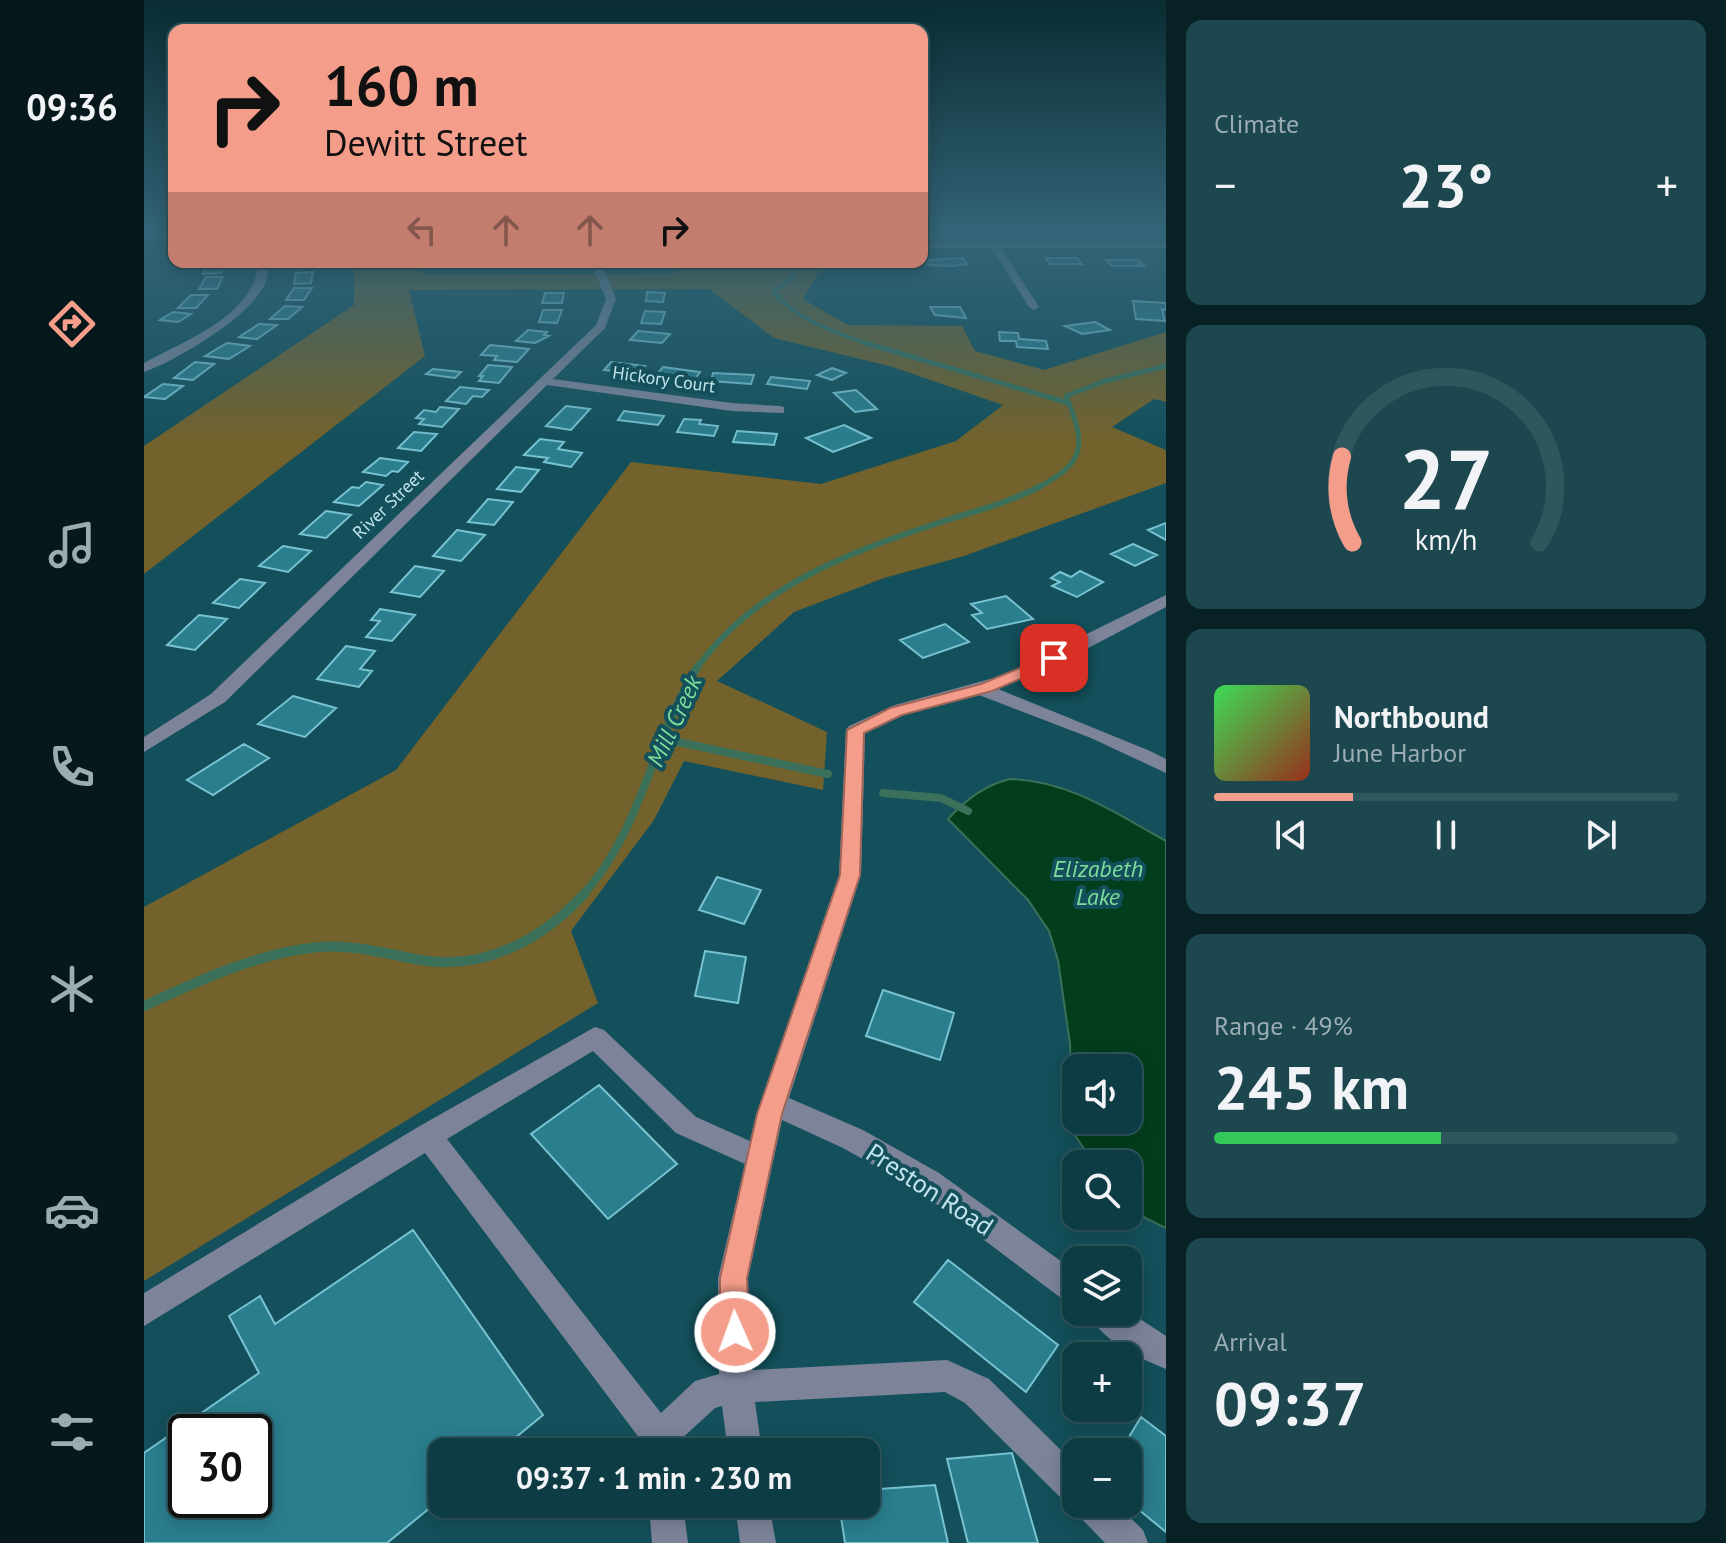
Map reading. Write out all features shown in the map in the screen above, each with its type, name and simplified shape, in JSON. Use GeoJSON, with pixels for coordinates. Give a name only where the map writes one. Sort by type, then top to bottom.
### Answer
{"type":"FeatureCollection","features":[{"type":"Feature","properties":{"kind":"street"},"geometry":{"type":"LineString","coordinates":[[144,368],[225,321],[246,302]]}},
{"type":"Feature","properties":{"kind":"street","name":"River Street"},"geometry":{"type":"LineString","coordinates":[[144,746],[218,698],[601,326],[610,302]]}},
{"type":"Feature","properties":{"kind":"street"},"geometry":{"type":"LineString","coordinates":[[1031,302],[1034,307]]}},
{"type":"Feature","properties":{"kind":"street","name":"Hickory Court"},"geometry":{"type":"LineString","coordinates":[[543,381],[732,407],[780,410]]}},
{"type":"Feature","properties":{"kind":"street"},"geometry":{"type":"LineString","coordinates":[[743,1438],[736,1387],[733,1278],[773,1104],[850,875],[856,730],[896,712],[980,689],[1054,658],[1166,600]]}},
{"type":"Feature","properties":{"kind":"street"},"geometry":{"type":"LineString","coordinates":[[980,689],[1073,722],[1166,767]]}},
{"type":"Feature","properties":{"kind":"street"},"geometry":{"type":"LineString","coordinates":[[144,1311],[595,1037],[686,1125],[760,1158]]}},
{"type":"Feature","properties":{"kind":"street","name":"Preston Road"},"geometry":{"type":"LineString","coordinates":[[773,1104],[853,1139],[929,1182],[1062,1280]]}},
{"type":"Feature","properties":{"kind":"street"},"geometry":{"type":"LineString","coordinates":[[428,1136],[655,1438]]}},
{"type":"Feature","properties":{"kind":"street"},"geometry":{"type":"LineString","coordinates":[[1122,1326],[1166,1353]]}},
{"type":"Feature","properties":{"kind":"street"},"geometry":{"type":"LineString","coordinates":[[666,1438],[707,1393],[736,1387],[947,1376],[977,1391],[1062,1475]]}},
{"type":"Feature","properties":{"kind":"street"},"geometry":{"type":"LineString","coordinates":[[667,1518],[670,1543]]}},
{"type":"Feature","properties":{"kind":"street"},"geometry":{"type":"LineString","coordinates":[[754,1518],[758,1543]]}},
{"type":"Feature","properties":{"kind":"street"},"geometry":{"type":"LineString","coordinates":[[1105,1518],[1130,1543]]}},
{"type":"Feature","properties":{"kind":"shaded area"},"geometry":{"type":"Polygon","coordinates":[[[354,302],[412,302],[425,356],[144,574],[144,446],[354,305],[354,302]]]}},
{"type":"Feature","properties":{"kind":"shaded area"},"geometry":{"type":"Polygon","coordinates":[[[726,302],[808,302],[848,325],[962,326],[975,351],[1044,370],[1166,332],[1166,402],[1154,399],[1112,427],[1166,450],[1166,483],[964,556],[884,578],[794,612],[717,681],[827,732],[823,790],[684,761],[654,820],[571,931],[598,1003],[144,1281],[144,907],[396,770],[631,462],[821,484],[956,441],[1003,405],[893,367],[774,338],[726,302]]]}},
{"type":"Feature","properties":{"kind":"water","name":"Elizabeth Lake"},"geometry":{"type":"Polygon","coordinates":[[[1010,779],[1052,785],[1091,800],[1166,841],[1166,1228],[1142,1215],[1142,1150],[1085,1150],[1074,1134],[1142,1134],[1142,1054],[1070,1054],[1058,960],[1049,931],[1028,900],[948,819],[976,794],[1010,779]]]}},
{"type":"Feature","properties":{"kind":"building"},"geometry":{"type":"Polygon","coordinates":[[[184,302],[202,302],[196,308],[178,308],[184,302]]]}},
{"type":"Feature","properties":{"kind":"building"},"geometry":{"type":"Polygon","coordinates":[[[1133,302],[1166,303],[1166,310],[1162,309],[1165,321],[1136,319],[1133,302]]]}},
{"type":"Feature","properties":{"kind":"building"},"geometry":{"type":"Polygon","coordinates":[[[285,306],[302,307],[288,319],[270,319],[285,306]]]}},
{"type":"Feature","properties":{"kind":"building"},"geometry":{"type":"Polygon","coordinates":[[[930,307],[960,307],[966,318],[935,315],[930,307]]]}},
{"type":"Feature","properties":{"kind":"building"},"geometry":{"type":"Polygon","coordinates":[[[543,310],[562,310],[557,323],[539,322],[543,310]]]}},
{"type":"Feature","properties":{"kind":"building"},"geometry":{"type":"Polygon","coordinates":[[[645,311],[665,312],[661,324],[641,323],[645,311]]]}},
{"type":"Feature","properties":{"kind":"building"},"geometry":{"type":"Polygon","coordinates":[[[173,312],[191,314],[178,322],[160,320],[173,312]]]}},
{"type":"Feature","properties":{"kind":"building"},"geometry":{"type":"Polygon","coordinates":[[[1095,322],[1110,330],[1082,334],[1065,326],[1095,322]]]}},
{"type":"Feature","properties":{"kind":"building"},"geometry":{"type":"Polygon","coordinates":[[[259,324],[277,325],[257,339],[239,337],[259,324]]]}},
{"type":"Feature","properties":{"kind":"building"},"geometry":{"type":"Polygon","coordinates":[[[528,330],[547,332],[544,335],[549,336],[535,343],[516,341],[528,330]]]}},
{"type":"Feature","properties":{"kind":"building"},"geometry":{"type":"Polygon","coordinates":[[[638,331],[670,334],[662,343],[630,340],[638,331]]]}},
{"type":"Feature","properties":{"kind":"building"},"geometry":{"type":"Polygon","coordinates":[[[999,332],[1018,333],[1019,339],[1046,341],[1048,349],[1017,347],[1016,341],[1000,341],[999,332]]]}},
{"type":"Feature","properties":{"kind":"building"},"geometry":{"type":"Polygon","coordinates":[[[227,343],[250,346],[229,359],[205,356],[227,343]]]}},
{"type":"Feature","properties":{"kind":"building"},"geometry":{"type":"Polygon","coordinates":[[[490,345],[529,349],[517,362],[494,360],[497,356],[481,355],[490,345]]]}},
{"type":"Feature","properties":{"kind":"building"},"geometry":{"type":"Polygon","coordinates":[[[195,362],[214,364],[193,380],[174,378],[195,362]]]}},
{"type":"Feature","properties":{"kind":"building"},"geometry":{"type":"Polygon","coordinates":[[[611,362],[645,366],[639,374],[604,370],[611,362]]]}},
{"type":"Feature","properties":{"kind":"building"},"geometry":{"type":"Polygon","coordinates":[[[488,365],[512,367],[499,383],[479,381],[483,376],[479,376],[488,365]]]}},
{"type":"Feature","properties":{"kind":"building"},"geometry":{"type":"Polygon","coordinates":[[[663,367],[700,372],[695,379],[656,375],[663,367]]]}},
{"type":"Feature","properties":{"kind":"building"},"geometry":{"type":"Polygon","coordinates":[[[832,368],[846,373],[832,380],[817,375],[832,368]]]}},
{"type":"Feature","properties":{"kind":"building"},"geometry":{"type":"Polygon","coordinates":[[[433,369],[461,372],[455,378],[426,374],[433,369]]]}},
{"type":"Feature","properties":{"kind":"building"},"geometry":{"type":"Polygon","coordinates":[[[713,373],[754,375],[751,384],[711,381],[713,373]]]}},
{"type":"Feature","properties":{"kind":"building"},"geometry":{"type":"Polygon","coordinates":[[[771,377],[810,381],[807,389],[767,384],[771,377]]]}},
{"type":"Feature","properties":{"kind":"building"},"geometry":{"type":"Polygon","coordinates":[[[163,384],[183,386],[165,399],[144,397],[163,384]]]}},
{"type":"Feature","properties":{"kind":"building"},"geometry":{"type":"Polygon","coordinates":[[[460,387],[489,390],[482,397],[473,396],[466,404],[446,401],[460,387]]]}},
{"type":"Feature","properties":{"kind":"building"},"geometry":{"type":"Polygon","coordinates":[[[856,390],[877,409],[855,412],[834,393],[856,390]]]}},
{"type":"Feature","properties":{"kind":"building"},"geometry":{"type":"Polygon","coordinates":[[[566,406],[590,409],[571,430],[546,426],[566,406]]]}},
{"type":"Feature","properties":{"kind":"building"},"geometry":{"type":"Polygon","coordinates":[[[440,407],[459,409],[442,427],[419,424],[424,419],[416,418],[424,410],[436,412],[440,407]]]}},
{"type":"Feature","properties":{"kind":"building"},"geometry":{"type":"Polygon","coordinates":[[[624,411],[664,416],[658,425],[618,420],[624,411]]]}},
{"type":"Feature","properties":{"kind":"building"},"geometry":{"type":"Polygon","coordinates":[[[684,419],[701,420],[699,424],[718,426],[714,436],[677,432],[684,419]]]}},
{"type":"Feature","properties":{"kind":"building"},"geometry":{"type":"Polygon","coordinates":[[[844,425],[871,438],[833,452],[806,438],[844,425]]]}},
{"type":"Feature","properties":{"kind":"building"},"geometry":{"type":"Polygon","coordinates":[[[737,431],[777,434],[774,445],[733,442],[737,431]]]}},
{"type":"Feature","properties":{"kind":"building"},"geometry":{"type":"Polygon","coordinates":[[[414,432],[437,434],[421,451],[398,448],[414,432]]]}},
{"type":"Feature","properties":{"kind":"building"},"geometry":{"type":"Polygon","coordinates":[[[540,439],[564,442],[558,449],[582,453],[571,467],[544,462],[548,458],[524,455],[540,439]]]}},
{"type":"Feature","properties":{"kind":"building"},"geometry":{"type":"Polygon","coordinates":[[[380,458],[408,462],[398,472],[392,471],[386,476],[363,472],[380,458]]]}},
{"type":"Feature","properties":{"kind":"building"},"geometry":{"type":"Polygon","coordinates":[[[516,467],[539,470],[521,492],[497,489],[516,467]]]}},
{"type":"Feature","properties":{"kind":"building"},"geometry":{"type":"Polygon","coordinates":[[[366,482],[383,485],[359,506],[334,502],[352,487],[359,488],[366,482]]]}},
{"type":"Feature","properties":{"kind":"building"},"geometry":{"type":"Polygon","coordinates":[[[488,499],[513,502],[494,525],[468,522],[488,499]]]}},
{"type":"Feature","properties":{"kind":"building"},"geometry":{"type":"Polygon","coordinates":[[[326,511],[351,515],[326,538],[300,534],[326,511]]]}},
{"type":"Feature","properties":{"kind":"building"},"geometry":{"type":"Polygon","coordinates":[[[1166,523],[1166,540],[1148,530],[1166,523]]]}},
{"type":"Feature","properties":{"kind":"building"},"geometry":{"type":"Polygon","coordinates":[[[457,530],[485,535],[461,561],[433,556],[457,530]]]}},
{"type":"Feature","properties":{"kind":"building"},"geometry":{"type":"Polygon","coordinates":[[[1133,544],[1157,555],[1135,566],[1111,554],[1133,544]]]}},
{"type":"Feature","properties":{"kind":"building"},"geometry":{"type":"Polygon","coordinates":[[[283,546],[311,551],[288,572],[259,566],[283,546]]]}},
{"type":"Feature","properties":{"kind":"building"},"geometry":{"type":"Polygon","coordinates":[[[415,566],[444,571],[420,597],[391,592],[415,566]]]}},
{"type":"Feature","properties":{"kind":"building"},"geometry":{"type":"Polygon","coordinates":[[[1080,571],[1103,582],[1077,597],[1052,586],[1060,582],[1051,578],[1060,572],[1071,577],[1080,571]]]}},
{"type":"Feature","properties":{"kind":"building"},"geometry":{"type":"Polygon","coordinates":[[[240,579],[265,583],[239,608],[213,603],[240,579]]]}},
{"type":"Feature","properties":{"kind":"building"},"geometry":{"type":"Polygon","coordinates":[[[1006,596],[1033,619],[987,629],[972,615],[982,613],[971,604],[1006,596]]]}},
{"type":"Feature","properties":{"kind":"building"},"geometry":{"type":"Polygon","coordinates":[[[380,609],[415,615],[392,641],[366,637],[380,621],[371,620],[380,609]]]}},
{"type":"Feature","properties":{"kind":"building"},"geometry":{"type":"Polygon","coordinates":[[[199,615],[227,619],[195,650],[167,645],[199,615]]]}},
{"type":"Feature","properties":{"kind":"building"},"geometry":{"type":"Polygon","coordinates":[[[945,624],[969,642],[923,658],[900,640],[945,624]]]}},
{"type":"Feature","properties":{"kind":"building"},"geometry":{"type":"Polygon","coordinates":[[[346,646],[375,651],[360,669],[372,671],[359,687],[317,679],[346,646]]]}},
{"type":"Feature","properties":{"kind":"building"},"geometry":{"type":"Polygon","coordinates":[[[293,696],[336,708],[305,737],[258,724],[293,696]]]}},
{"type":"Feature","properties":{"kind":"building"},"geometry":{"type":"Polygon","coordinates":[[[244,744],[269,758],[213,795],[187,780],[244,744]]]}},
{"type":"Feature","properties":{"kind":"building"},"geometry":{"type":"Polygon","coordinates":[[[717,877],[761,890],[744,924],[699,910],[717,877]]]}},
{"type":"Feature","properties":{"kind":"building"},"geometry":{"type":"Polygon","coordinates":[[[705,951],[746,957],[738,1003],[695,996],[705,951]]]}},
{"type":"Feature","properties":{"kind":"building"},"geometry":{"type":"Polygon","coordinates":[[[883,990],[954,1013],[940,1060],[866,1036],[883,990]]]}},
{"type":"Feature","properties":{"kind":"building"},"geometry":{"type":"Polygon","coordinates":[[[599,1085],[677,1164],[608,1219],[531,1134],[599,1085]]]}},
{"type":"Feature","properties":{"kind":"building"},"geometry":{"type":"Polygon","coordinates":[[[413,1230],[543,1415],[515,1438],[428,1438],[428,1509],[387,1543],[144,1543],[144,1453],[168,1436],[168,1518],[272,1518],[272,1414],[200,1414],[259,1373],[229,1316],[260,1296],[275,1324],[413,1230]]]}},
{"type":"Feature","properties":{"kind":"building"},"geometry":{"type":"Polygon","coordinates":[[[948,1260],[1058,1345],[1026,1392],[914,1302],[948,1260]]]}},
{"type":"Feature","properties":{"kind":"building"},"geometry":{"type":"Polygon","coordinates":[[[1142,1418],[1166,1436],[1166,1532],[1142,1512],[1142,1438],[1128,1438],[1142,1418]]]}},
{"type":"Feature","properties":{"kind":"building"},"geometry":{"type":"Polygon","coordinates":[[[1012,1453],[1038,1543],[968,1543],[947,1459],[1012,1453]]]}},
{"type":"Feature","properties":{"kind":"building"},"geometry":{"type":"Polygon","coordinates":[[[935,1485],[948,1543],[845,1543],[841,1518],[880,1518],[880,1489],[935,1485]]]}},
{"type":"Feature","properties":{"kind":"waterway"},"geometry":{"type":"LineString","coordinates":[[783,302],[805,318],[868,344]]}},
{"type":"Feature","properties":{"kind":"waterway"},"geometry":{"type":"LineString","coordinates":[[868,344],[1069,403]]}},
{"type":"Feature","properties":{"kind":"waterway","name":"Mill Creek"},"geometry":{"type":"LineString","coordinates":[[1069,403],[1066,396],[1105,381],[1166,366]]}},
{"type":"Feature","properties":{"kind":"waterway","name":"Mill Creek"},"geometry":{"type":"LineString","coordinates":[[1039,487],[1065,470],[1078,451],[1077,427],[1069,403]]}},
{"type":"Feature","properties":{"kind":"waterway","name":"Mill Creek"},"geometry":{"type":"LineString","coordinates":[[697,668],[720,640],[746,616],[805,577],[870,547],[1039,487]]}},
{"type":"Feature","properties":{"kind":"waterway","name":"Mill Creek"},"geometry":{"type":"LineString","coordinates":[[582,896],[619,843],[682,694],[698,666]]}},
{"type":"Feature","properties":{"kind":"waterway"},"geometry":{"type":"LineString","coordinates":[[664,739],[828,774]]}},
{"type":"Feature","properties":{"kind":"waterway"},"geometry":{"type":"LineString","coordinates":[[883,793],[941,798],[968,811]]}},
{"type":"Feature","properties":{"kind":"waterway","name":"Mill Creek"},"geometry":{"type":"LineString","coordinates":[[144,1006],[229,969],[296,950],[344,947],[444,962],[489,956],[531,938],[582,896]]}},
{"type":"Feature","properties":{"kind":"route"},"geometry":{"type":"LineString","coordinates":[[735,1332],[733,1278],[770,1114],[850,875],[856,730],[869,721],[986,687],[1054,658]]}}]}
